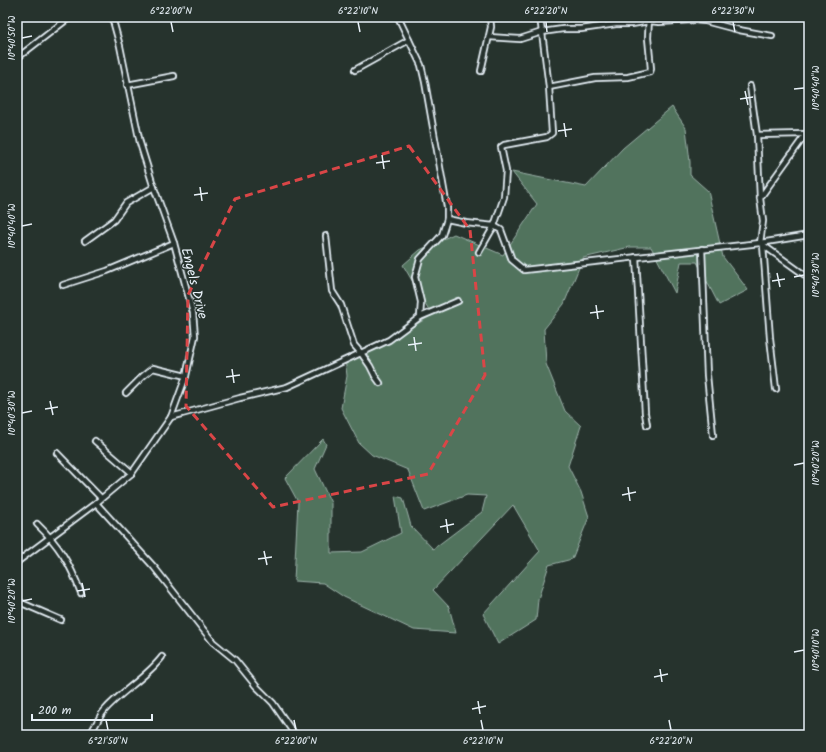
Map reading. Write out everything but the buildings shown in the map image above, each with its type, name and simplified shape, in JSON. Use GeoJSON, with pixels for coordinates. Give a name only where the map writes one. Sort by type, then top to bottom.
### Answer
{"type":"FeatureCollection","features":[{"type":"Feature","properties":{"kind":"street"},"geometry":{"type":"LineString","coordinates":[[17,58],[70,17]]}},
{"type":"Feature","properties":{"kind":"street","name":"Engels Drive"},"geometry":{"type":"LineString","coordinates":[[17,562],[96,503],[132,473],[171,417],[186,376],[195,336],[193,313],[174,243],[140,143],[120,46],[112,17]]}},
{"type":"Feature","properties":{"kind":"street"},"geometry":{"type":"LineString","coordinates":[[398,17],[421,65],[447,207],[447,219],[442,234],[420,259],[415,277],[420,302],[420,317]]}},
{"type":"Feature","properties":{"kind":"street"},"geometry":{"type":"LineString","coordinates":[[481,71],[491,27],[490,17]]}},
{"type":"Feature","properties":{"kind":"street"},"geometry":{"type":"LineString","coordinates":[[479,252],[494,226],[504,197],[506,171],[501,147],[504,145],[547,137],[552,133],[549,88],[540,17]]}},
{"type":"Feature","properties":{"kind":"street"},"geometry":{"type":"LineString","coordinates":[[489,37],[520,38],[542,32],[563,29],[581,29],[616,24],[632,24],[649,19],[659,22],[706,19],[739,30],[772,36]]}},
{"type":"Feature","properties":{"kind":"street"},"geometry":{"type":"LineString","coordinates":[[549,88],[595,78],[628,77],[650,72],[652,69],[648,38],[649,19]]}},
{"type":"Feature","properties":{"kind":"street"},"geometry":{"type":"LineString","coordinates":[[355,70],[409,40]]}},
{"type":"Feature","properties":{"kind":"street"},"geometry":{"type":"LineString","coordinates":[[127,85],[174,76]]}},
{"type":"Feature","properties":{"kind":"street"},"geometry":{"type":"LineString","coordinates":[[750,86],[757,135],[762,222],[761,244],[776,389]]}},
{"type":"Feature","properties":{"kind":"street"},"geometry":{"type":"LineString","coordinates":[[757,135],[808,133]]}},
{"type":"Feature","properties":{"kind":"street"},"geometry":{"type":"LineString","coordinates":[[760,198],[808,133]]}},
{"type":"Feature","properties":{"kind":"street"},"geometry":{"type":"LineString","coordinates":[[85,242],[114,220],[126,203],[154,187]]}},
{"type":"Feature","properties":{"kind":"street"},"geometry":{"type":"LineString","coordinates":[[447,219],[494,226],[501,230],[512,260],[524,270],[702,249],[761,244],[809,235]]}},
{"type":"Feature","properties":{"kind":"street"},"geometry":{"type":"LineString","coordinates":[[326,236],[332,291],[340,305],[354,345],[370,366],[380,383]]}},
{"type":"Feature","properties":{"kind":"street"},"geometry":{"type":"LineString","coordinates":[[63,284],[107,271],[174,243]]}},
{"type":"Feature","properties":{"kind":"street"},"geometry":{"type":"LineString","coordinates":[[761,244],[809,278]]}},
{"type":"Feature","properties":{"kind":"street"},"geometry":{"type":"LineString","coordinates":[[702,249],[707,375],[713,435]]}},
{"type":"Feature","properties":{"kind":"street"},"geometry":{"type":"LineString","coordinates":[[636,257],[647,426]]}},
{"type":"Feature","properties":{"kind":"street"},"geometry":{"type":"LineString","coordinates":[[171,417],[240,398],[287,388],[388,340],[420,317],[458,301]]}},
{"type":"Feature","properties":{"kind":"street"},"geometry":{"type":"LineString","coordinates":[[126,393],[142,376],[153,368],[186,376]]}},
{"type":"Feature","properties":{"kind":"street"},"geometry":{"type":"LineString","coordinates":[[95,441],[132,473]]}},
{"type":"Feature","properties":{"kind":"street"},"geometry":{"type":"LineString","coordinates":[[57,453],[101,498]]}},
{"type":"Feature","properties":{"kind":"street"},"geometry":{"type":"LineString","coordinates":[[96,503],[154,567],[213,642],[235,660],[256,686],[273,703],[295,735]]}},
{"type":"Feature","properties":{"kind":"street"},"geometry":{"type":"LineString","coordinates":[[37,524],[50,537],[67,559],[81,593]]}},
{"type":"Feature","properties":{"kind":"street"},"geometry":{"type":"LineString","coordinates":[[17,601],[61,620]]}},
{"type":"Feature","properties":{"kind":"street"},"geometry":{"type":"LineString","coordinates":[[89,735],[104,712],[135,682],[154,668],[162,657]]}},
{"type":"Feature","properties":{"kind":"highlighted area"},"geometry":{"type":"Polygon","coordinates":[[[409,146],[470,230],[485,375],[428,474],[273,507],[186,406],[188,295],[235,199],[409,146]]]}},
{"type":"Feature","properties":{"kind":"green space"},"geometry":{"type":"Polygon","coordinates":[[[672,107],[686,128],[690,175],[708,191],[723,257],[748,290],[719,305],[697,262],[681,262],[675,293],[651,247],[630,247],[583,258],[564,304],[544,329],[546,364],[565,411],[581,426],[568,466],[581,492],[589,517],[572,559],[549,565],[538,599],[536,620],[498,644],[483,614],[540,551],[513,505],[433,590],[449,607],[456,633],[414,630],[344,597],[323,583],[294,581],[298,502],[285,478],[323,439],[326,444],[315,469],[331,503],[331,553],[362,552],[401,533],[395,496],[403,498],[411,526],[433,549],[482,512],[486,496],[467,495],[424,511],[408,470],[372,455],[359,443],[341,408],[347,376],[345,358],[399,335],[432,315],[403,265],[420,250],[454,234],[503,255],[537,204],[512,172],[586,187],[623,148],[672,107]]]}}]}
